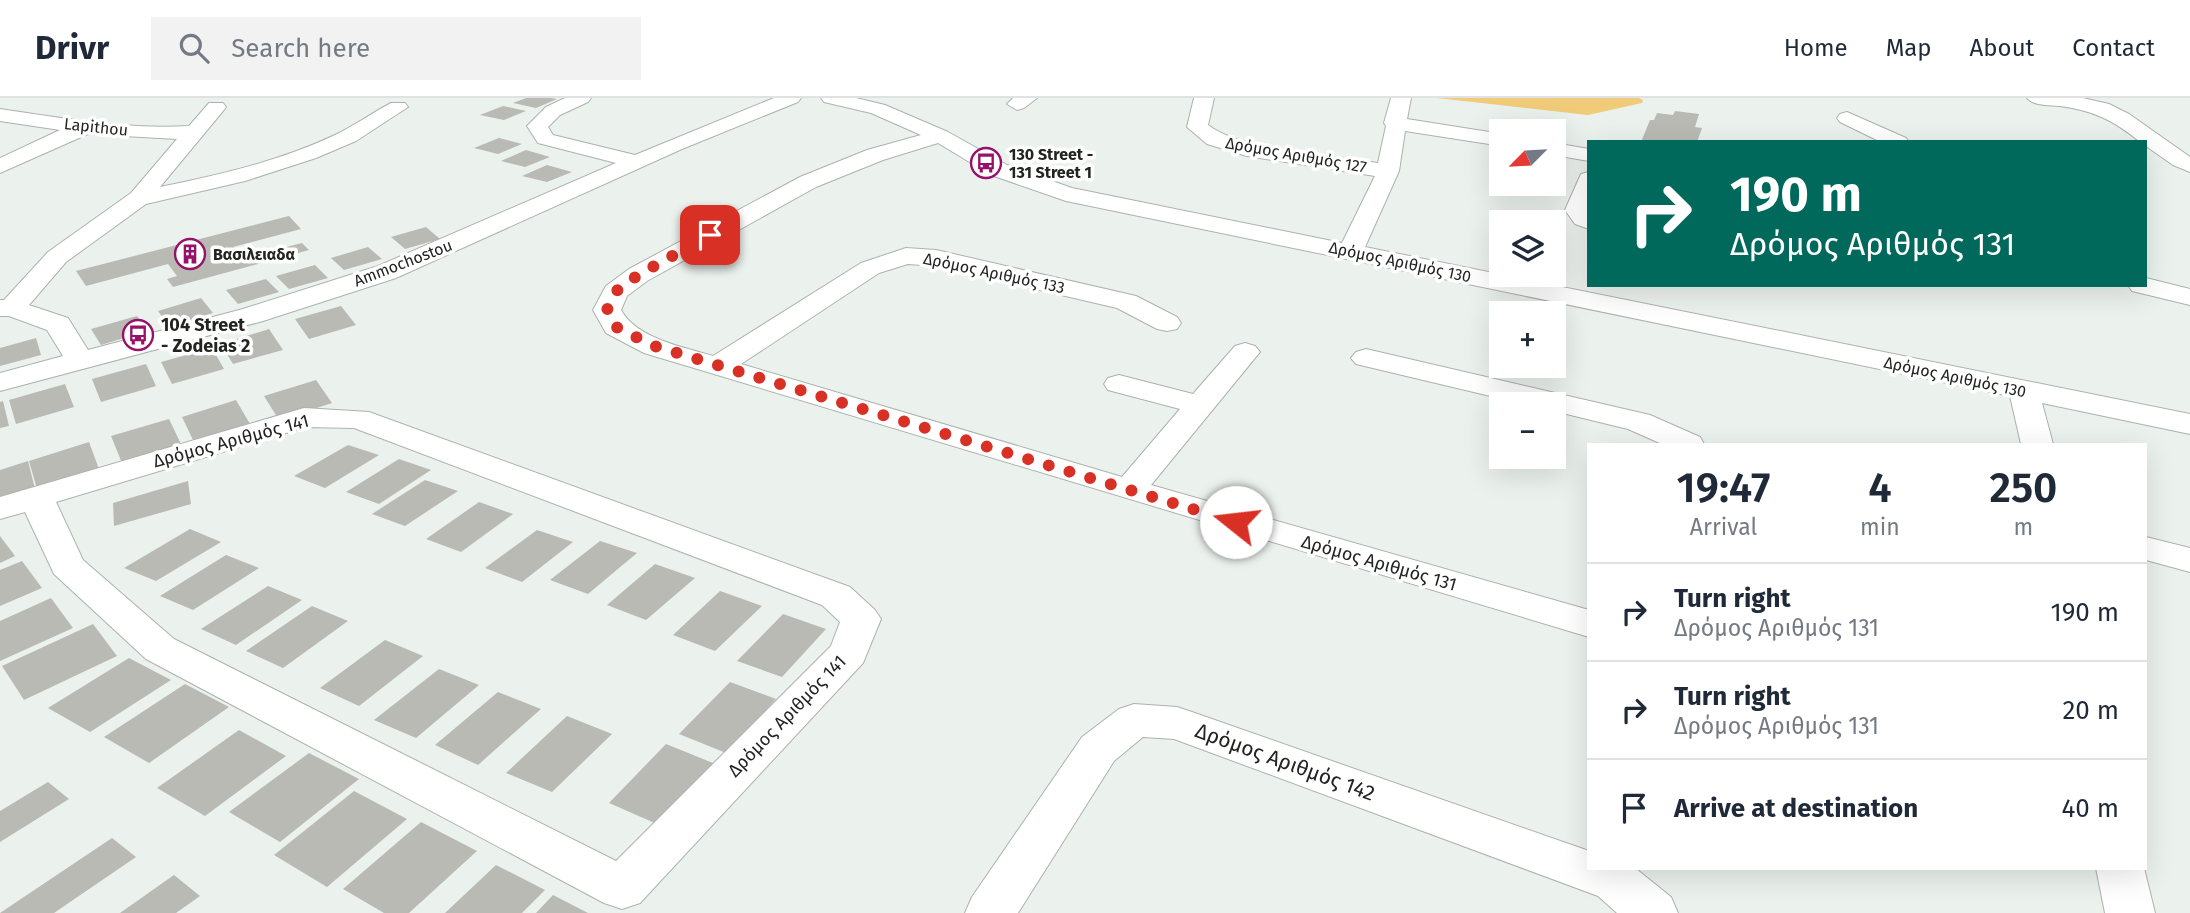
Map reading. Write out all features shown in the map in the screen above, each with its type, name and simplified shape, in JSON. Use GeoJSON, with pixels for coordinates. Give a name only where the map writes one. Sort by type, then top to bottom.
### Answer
{"type":"FeatureCollection","features":[{"type":"Feature","properties":{"kind":"street"},"geometry":{"type":"LineString","coordinates":[[581,98],[553,111],[537,126],[545,139],[639,162]]}},
{"type":"Feature","properties":{"kind":"street","name":"Ammochostou"},"geometry":{"type":"LineString","coordinates":[[0,382],[253,315],[387,272],[790,98]]}},
{"type":"Feature","properties":{"kind":"street","name":"Δρόμος Αριθμός 130"},"geometry":{"type":"LineString","coordinates":[[831,98],[878,109],[941,136],[999,170],[1066,194],[2190,424]]}},
{"type":"Feature","properties":{"kind":"street","name":"Δρόμος Αριθμός 127"},"geometry":{"type":"LineString","coordinates":[[1204,98],[1197,127],[1214,139],[1255,151],[1388,171]]}},
{"type":"Feature","properties":{"kind":"street"},"geometry":{"type":"LineString","coordinates":[[1350,252],[1388,171],[1394,123],[1401,98]]}},
{"type":"Feature","properties":{"kind":"street"},"geometry":{"type":"LineString","coordinates":[[2037,98],[2105,110],[2122,118],[2144,137],[2190,165]]}},
{"type":"Feature","properties":{"kind":"street"},"geometry":{"type":"LineString","coordinates":[[80,360],[58,324],[6,308],[57,257],[139,198],[216,107]]}},
{"type":"Feature","properties":{"kind":"street"},"geometry":{"type":"LineString","coordinates":[[139,198],[210,185],[289,160],[334,144],[398,107]]}},
{"type":"Feature","properties":{"kind":"street","name":"Lapithou"},"geometry":{"type":"LineString","coordinates":[[0,115],[87,128],[163,134],[193,132]]}},
{"type":"Feature","properties":{"kind":"street"},"geometry":{"type":"LineString","coordinates":[[1847,118],[1895,140]]}},
{"type":"Feature","properties":{"kind":"street"},"geometry":{"type":"LineString","coordinates":[[1394,123],[1489,138]]}},
{"type":"Feature","properties":{"kind":"street"},"geometry":{"type":"LineString","coordinates":[[0,166],[87,128]]}},
{"type":"Feature","properties":{"kind":"street","name":"Δρόμος Αριθμός 131"},"geometry":{"type":"LineString","coordinates":[[941,136],[875,155],[808,183],[638,275],[615,292],[607,310],[616,327],[654,346],[1129,490],[1587,623]]}},
{"type":"Feature","properties":{"kind":"street"},"geometry":{"type":"LineString","coordinates":[[1566,151],[1587,155]]}},
{"type":"Feature","properties":{"kind":"street"},"geometry":{"type":"LineString","coordinates":[[1587,184],[1577,210],[1587,221]]}},
{"type":"Feature","properties":{"kind":"street","name":"Δρόμος Αριθμός 133"},"geometry":{"type":"LineString","coordinates":[[719,365],[870,268],[906,256],[936,258],[1126,302],[1167,323]]}},
{"type":"Feature","properties":{"kind":"street"},"geometry":{"type":"LineString","coordinates":[[2147,286],[2190,297]]}},
{"type":"Feature","properties":{"kind":"street"},"geometry":{"type":"LineString","coordinates":[[1129,490],[1245,352]]}},
{"type":"Feature","properties":{"kind":"street"},"geometry":{"type":"LineString","coordinates":[[1366,358],[1639,422],[1686,443]]}},
{"type":"Feature","properties":{"kind":"street"},"geometry":{"type":"LineString","coordinates":[[1119,384],[1199,405]]}},
{"type":"Feature","properties":{"kind":"street"},"geometry":{"type":"LineString","coordinates":[[2024,391],[2037,443]]}},
{"type":"Feature","properties":{"kind":"street","name":"Δρόμος Αριθμός 141"},"geometry":{"type":"LineString","coordinates":[[304,417],[358,419],[836,596],[861,619],[849,653],[622,888],[160,649],[66,566],[18,502],[304,417]]}},
{"type":"Feature","properties":{"kind":"street"},"geometry":{"type":"LineString","coordinates":[[2147,550],[2190,560]]}},
{"type":"Feature","properties":{"kind":"street","name":"Δρόμος Αριθμός 142"},"geometry":{"type":"LineString","coordinates":[[990,913],[1098,750],[1134,720],[1177,723],[1615,881],[1653,913]]}},
{"type":"Feature","properties":{"kind":"street"},"geometry":{"type":"LineString","coordinates":[[2120,870],[2130,913]]}},
{"type":"Feature","properties":{"kind":"shaded area"},"geometry":{"type":"Polygon","coordinates":[[[1437,98],[1643,100],[1642,103],[1588,115],[1437,98]]]}},
{"type":"Feature","properties":{"kind":"building"},"geometry":{"type":"Polygon","coordinates":[[[526,98],[557,99],[536,108],[513,103],[526,98]]]}},
{"type":"Feature","properties":{"kind":"building"},"geometry":{"type":"Polygon","coordinates":[[[503,106],[526,111],[504,120],[480,115],[503,106]]]}},
{"type":"Feature","properties":{"kind":"building"},"geometry":{"type":"Polygon","coordinates":[[[1675,111],[1699,114],[1695,127],[1702,128],[1698,140],[1642,140],[1650,120],[1654,120],[1657,113],[1673,115],[1675,111]]]}},
{"type":"Feature","properties":{"kind":"building"},"geometry":{"type":"Polygon","coordinates":[[[499,138],[522,144],[498,154],[474,148],[499,138]]]}},
{"type":"Feature","properties":{"kind":"building"},"geometry":{"type":"Polygon","coordinates":[[[526,150],[550,157],[525,167],[501,161],[526,150]]]}},
{"type":"Feature","properties":{"kind":"building"},"geometry":{"type":"Polygon","coordinates":[[[547,165],[572,172],[547,182],[522,176],[547,165]]]}},
{"type":"Feature","properties":{"kind":"building","name":"Βασιλειαδα"},"geometry":{"type":"Polygon","coordinates":[[[289,216],[301,229],[233,247],[243,258],[302,243],[309,250],[173,287],[167,279],[177,276],[168,264],[86,286],[76,271],[289,216]]]}},
{"type":"Feature","properties":{"kind":"building"},"geometry":{"type":"Polygon","coordinates":[[[426,227],[440,239],[405,249],[391,237],[426,227]]]}},
{"type":"Feature","properties":{"kind":"building"},"geometry":{"type":"Polygon","coordinates":[[[368,247],[382,259],[344,270],[331,258],[368,247]]]}},
{"type":"Feature","properties":{"kind":"building"},"geometry":{"type":"Polygon","coordinates":[[[315,265],[328,278],[289,289],[276,276],[315,265]]]}},
{"type":"Feature","properties":{"kind":"building"},"geometry":{"type":"Polygon","coordinates":[[[266,279],[279,292],[238,304],[226,290],[266,279]]]}},
{"type":"Feature","properties":{"kind":"building"},"geometry":{"type":"Polygon","coordinates":[[[201,298],[213,313],[169,326],[158,311],[201,298]]]}},
{"type":"Feature","properties":{"kind":"building"},"geometry":{"type":"Polygon","coordinates":[[[341,306],[356,325],[309,339],[295,319],[341,306]]]}},
{"type":"Feature","properties":{"kind":"building"},"geometry":{"type":"Polygon","coordinates":[[[137,316],[147,331],[101,345],[91,329],[137,316]]]}},
{"type":"Feature","properties":{"kind":"building"},"geometry":{"type":"Polygon","coordinates":[[[269,329],[283,350],[233,364],[221,344],[269,329]]]}},
{"type":"Feature","properties":{"kind":"building"},"geometry":{"type":"Polygon","coordinates":[[[36,338],[41,355],[0,366],[0,348],[36,338]]]}},
{"type":"Feature","properties":{"kind":"building"},"geometry":{"type":"Polygon","coordinates":[[[212,348],[224,369],[172,384],[161,362],[212,348]]]}},
{"type":"Feature","properties":{"kind":"building"},"geometry":{"type":"Polygon","coordinates":[[[146,364],[156,386],[101,402],[92,379],[146,364]]]}},
{"type":"Feature","properties":{"kind":"building"},"geometry":{"type":"Polygon","coordinates":[[[316,380],[332,403],[279,420],[264,396],[316,380]]]}},
{"type":"Feature","properties":{"kind":"building"},"geometry":{"type":"Polygon","coordinates":[[[65,384],[74,407],[16,424],[9,400],[65,384]]]}},
{"type":"Feature","properties":{"kind":"building"},"geometry":{"type":"Polygon","coordinates":[[[236,400],[250,424],[194,442],[182,417],[236,400]]]}},
{"type":"Feature","properties":{"kind":"building"},"geometry":{"type":"Polygon","coordinates":[[[3,401],[9,426],[0,428],[0,402],[3,401]]]}},
{"type":"Feature","properties":{"kind":"building"},"geometry":{"type":"Polygon","coordinates":[[[169,419],[181,444],[122,463],[111,436],[169,419]]]}},
{"type":"Feature","properties":{"kind":"building"},"geometry":{"type":"Polygon","coordinates":[[[89,442],[99,469],[37,489],[29,461],[89,442]]]}},
{"type":"Feature","properties":{"kind":"building"},"geometry":{"type":"Polygon","coordinates":[[[348,445],[379,455],[325,488],[294,476],[348,445]]]}},
{"type":"Feature","properties":{"kind":"building"},"geometry":{"type":"Polygon","coordinates":[[[399,459],[431,470],[379,504],[346,492],[399,459]]]}},
{"type":"Feature","properties":{"kind":"building"},"geometry":{"type":"Polygon","coordinates":[[[28,461],[35,489],[0,501],[0,470],[28,461]]]}},
{"type":"Feature","properties":{"kind":"building"},"geometry":{"type":"Polygon","coordinates":[[[425,480],[458,491],[405,526],[372,514],[425,480]]]}},
{"type":"Feature","properties":{"kind":"building"},"geometry":{"type":"Polygon","coordinates":[[[188,481],[191,504],[114,526],[113,503],[188,481]]]}},
{"type":"Feature","properties":{"kind":"building"},"geometry":{"type":"Polygon","coordinates":[[[479,502],[513,514],[461,552],[426,539],[479,502]]]}},
{"type":"Feature","properties":{"kind":"building"},"geometry":{"type":"Polygon","coordinates":[[[190,529],[221,542],[156,581],[124,568],[190,529]]]}},
{"type":"Feature","properties":{"kind":"building"},"geometry":{"type":"Polygon","coordinates":[[[537,530],[573,542],[522,582],[485,568],[537,530]]]}},
{"type":"Feature","properties":{"kind":"building"},"geometry":{"type":"Polygon","coordinates":[[[0,536],[15,556],[0,563],[0,536]]]}},
{"type":"Feature","properties":{"kind":"building"},"geometry":{"type":"Polygon","coordinates":[[[600,541],[637,553],[588,594],[550,580],[600,541]]]}},
{"type":"Feature","properties":{"kind":"building"},"geometry":{"type":"Polygon","coordinates":[[[226,555],[259,568],[193,610],[160,596],[226,555]]]}},
{"type":"Feature","properties":{"kind":"building"},"geometry":{"type":"Polygon","coordinates":[[[22,561],[42,588],[0,606],[0,570],[22,561]]]}},
{"type":"Feature","properties":{"kind":"building"},"geometry":{"type":"Polygon","coordinates":[[[655,564],[695,578],[646,620],[607,605],[655,564]]]}},
{"type":"Feature","properties":{"kind":"building"},"geometry":{"type":"Polygon","coordinates":[[[268,586],[302,600],[236,645],[201,629],[268,586]]]}},
{"type":"Feature","properties":{"kind":"building"},"geometry":{"type":"Polygon","coordinates":[[[720,591],[762,606],[715,651],[673,635],[720,591]]]}},
{"type":"Feature","properties":{"kind":"building"},"geometry":{"type":"Polygon","coordinates":[[[51,598],[73,628],[0,661],[0,621],[51,598]]]}},
{"type":"Feature","properties":{"kind":"building"},"geometry":{"type":"Polygon","coordinates":[[[312,606],[348,621],[283,668],[246,651],[312,606]]]}},
{"type":"Feature","properties":{"kind":"building"},"geometry":{"type":"Polygon","coordinates":[[[783,614],[826,629],[782,677],[737,661],[783,614]]]}},
{"type":"Feature","properties":{"kind":"building"},"geometry":{"type":"Polygon","coordinates":[[[93,624],[117,656],[24,700],[2,666],[93,624]]]}},
{"type":"Feature","properties":{"kind":"building"},"geometry":{"type":"Polygon","coordinates":[[[385,640],[423,656],[359,706],[320,688],[385,640]]]}},
{"type":"Feature","properties":{"kind":"building"},"geometry":{"type":"Polygon","coordinates":[[[129,658],[171,680],[90,732],[48,708],[129,658]]]}},
{"type":"Feature","properties":{"kind":"building"},"geometry":{"type":"Polygon","coordinates":[[[439,669],[479,685],[416,738],[374,720],[439,669]]]}},
{"type":"Feature","properties":{"kind":"building"},"geometry":{"type":"Polygon","coordinates":[[[730,682],[776,699],[726,753],[679,734],[730,682]]]}},
{"type":"Feature","properties":{"kind":"building"},"geometry":{"type":"Polygon","coordinates":[[[185,684],[229,707],[149,763],[104,737],[185,684]]]}},
{"type":"Feature","properties":{"kind":"building"},"geometry":{"type":"Polygon","coordinates":[[[498,692],[541,709],[478,765],[435,745],[498,692]]]}},
{"type":"Feature","properties":{"kind":"building"},"geometry":{"type":"Polygon","coordinates":[[[567,716],[612,734],[552,792],[506,773],[567,716]]]}},
{"type":"Feature","properties":{"kind":"building"},"geometry":{"type":"Polygon","coordinates":[[[239,730],[286,756],[205,816],[157,788],[239,730]]]}},
{"type":"Feature","properties":{"kind":"building"},"geometry":{"type":"Polygon","coordinates":[[[666,744],[713,763],[657,824],[609,803],[666,744]]]}},
{"type":"Feature","properties":{"kind":"building"},"geometry":{"type":"Polygon","coordinates":[[[309,753],[359,779],[280,842],[229,812],[309,753]]]}},
{"type":"Feature","properties":{"kind":"building"},"geometry":{"type":"Polygon","coordinates":[[[48,782],[69,799],[0,842],[0,811],[48,782]]]}},
{"type":"Feature","properties":{"kind":"building"},"geometry":{"type":"Polygon","coordinates":[[[354,791],[407,819],[327,887],[274,855],[354,791]]]}},
{"type":"Feature","properties":{"kind":"building"},"geometry":{"type":"Polygon","coordinates":[[[421,822],[477,851],[409,913],[384,913],[343,889],[421,822]]]}},
{"type":"Feature","properties":{"kind":"building"},"geometry":{"type":"Polygon","coordinates":[[[112,838],[136,857],[54,913],[0,913],[112,838]]]}},
{"type":"Feature","properties":{"kind":"building"},"geometry":{"type":"Polygon","coordinates":[[[496,865],[545,890],[522,913],[445,913],[496,865]]]}},
{"type":"Feature","properties":{"kind":"building"},"geometry":{"type":"Polygon","coordinates":[[[174,875],[200,896],[176,913],[120,913],[174,875]]]}},
{"type":"Feature","properties":{"kind":"building"},"geometry":{"type":"Polygon","coordinates":[[[553,895],[588,913],[536,913],[553,895]]]}},
{"type":"Feature","properties":{"kind":"place","name":"130 Street - 131 Street 1"},"geometry":{"type":"Point","coordinates":[986,163]}},
{"type":"Feature","properties":{"kind":"place","name":"Βασιλειαδα"},"geometry":{"type":"Point","coordinates":[190,254]}},
{"type":"Feature","properties":{"kind":"place","name":"104 Street - Zodeias 2"},"geometry":{"type":"Point","coordinates":[138,335]}},
{"type":"Feature","properties":{"kind":"route"},"geometry":{"type":"LineString","coordinates":[[710,235],[638,275],[615,292],[607,310],[616,327],[654,346],[1236,522]]}}]}
